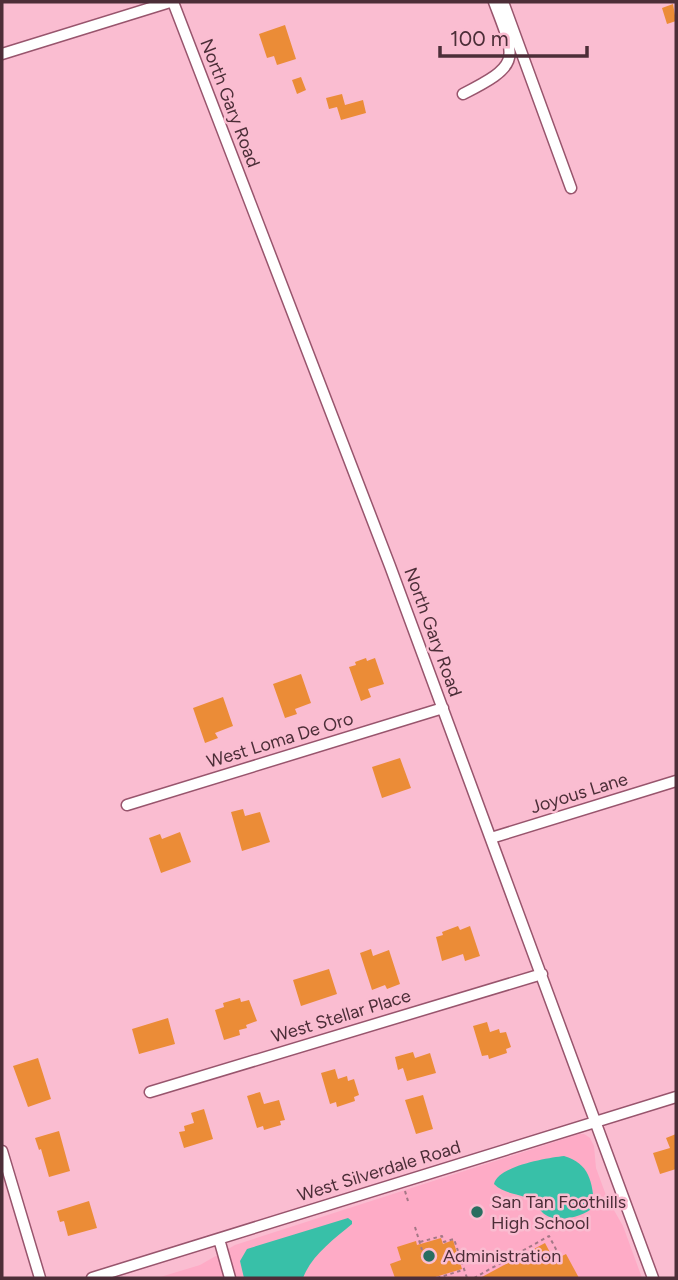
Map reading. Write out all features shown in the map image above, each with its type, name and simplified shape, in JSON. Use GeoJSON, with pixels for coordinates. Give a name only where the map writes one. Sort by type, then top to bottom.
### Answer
{"type":"FeatureCollection","features":[{"type":"Feature","properties":{"kind":"street"},"geometry":{"type":"LineString","coordinates":[[2,54],[172,2]]}},
{"type":"Feature","properties":{"kind":"street","name":"North Gary Road"},"geometry":{"type":"LineString","coordinates":[[172,2],[341,435],[653,1278]]}},
{"type":"Feature","properties":{"kind":"street"},"geometry":{"type":"LineString","coordinates":[[463,94],[492,79],[507,66],[511,57],[510,46],[494,2]]}},
{"type":"Feature","properties":{"kind":"street"},"geometry":{"type":"LineString","coordinates":[[503,2],[571,188]]}},
{"type":"Feature","properties":{"kind":"street","name":"West Loma De Oro"},"geometry":{"type":"LineString","coordinates":[[127,805],[443,708]]}},
{"type":"Feature","properties":{"kind":"street","name":"Joyous Lane"},"geometry":{"type":"LineString","coordinates":[[491,838],[676,782]]}},
{"type":"Feature","properties":{"kind":"street","name":"West Stellar Place"},"geometry":{"type":"LineString","coordinates":[[150,1092],[542,974]]}},
{"type":"Feature","properties":{"kind":"street","name":"West Silverdale Road"},"geometry":{"type":"LineString","coordinates":[[92,1278],[676,1097]]}},
{"type":"Feature","properties":{"kind":"street"},"geometry":{"type":"LineString","coordinates":[[2,1151],[40,1278]]}},
{"type":"Feature","properties":{"kind":"street"},"geometry":{"type":"LineString","coordinates":[[219,1239],[230,1278]]}},
{"type":"Feature","properties":{"kind":"path"},"geometry":{"type":"LineString","coordinates":[[404,1190],[408,1201]]}},
{"type":"Feature","properties":{"kind":"path"},"geometry":{"type":"LineString","coordinates":[[415,1227],[422,1250]]}},
{"type":"Feature","properties":{"kind":"path"},"geometry":{"type":"LineString","coordinates":[[420,1242],[442,1236],[444,1242],[454,1239],[467,1278]]}},
{"type":"Feature","properties":{"kind":"path"},"geometry":{"type":"LineString","coordinates":[[474,1278],[549,1236],[559,1255],[553,1258]]}},
{"type":"Feature","properties":{"kind":"path"},"geometry":{"type":"LineString","coordinates":[[437,1278],[448,1277],[464,1270]]}},
{"type":"Feature","properties":{"kind":"shaded area","name":"San Tan Foothills High School"},"geometry":{"type":"Polygon","coordinates":[[[579,1134],[590,1138],[594,1146],[596,1168],[607,1198],[623,1226],[642,1278],[157,1278],[200,1265],[235,1245],[579,1134]]]}},
{"type":"Feature","properties":{"kind":"shaded area"},"geometry":{"type":"Polygon","coordinates":[[[564,1156],[579,1163],[591,1182],[594,1207],[583,1214],[561,1219],[547,1216],[528,1198],[505,1191],[494,1184],[504,1172],[513,1168],[564,1156]]]}},
{"type":"Feature","properties":{"kind":"shaded area"},"geometry":{"type":"Polygon","coordinates":[[[348,1218],[352,1224],[317,1255],[303,1278],[244,1278],[240,1261],[247,1249],[348,1218]]]}},
{"type":"Feature","properties":{"kind":"building"},"geometry":{"type":"Polygon","coordinates":[[[673,4],[676,21],[667,24],[662,8],[673,4]]]}},
{"type":"Feature","properties":{"kind":"building"},"geometry":{"type":"Polygon","coordinates":[[[285,25],[296,59],[277,65],[274,56],[267,58],[259,34],[285,25]]]}},
{"type":"Feature","properties":{"kind":"building"},"geometry":{"type":"Polygon","coordinates":[[[301,77],[306,90],[297,94],[292,80],[301,77]]]}},
{"type":"Feature","properties":{"kind":"building"},"geometry":{"type":"Polygon","coordinates":[[[342,94],[345,105],[363,100],[366,113],[341,120],[337,107],[329,109],[326,98],[342,94]]]}},
{"type":"Feature","properties":{"kind":"building"},"geometry":{"type":"Polygon","coordinates":[[[366,658],[367,661],[375,658],[384,684],[368,689],[371,697],[361,701],[349,667],[366,658]]]}},
{"type":"Feature","properties":{"kind":"building"},"geometry":{"type":"Polygon","coordinates":[[[301,674],[311,703],[295,709],[297,714],[285,718],[273,684],[301,674]]]}},
{"type":"Feature","properties":{"kind":"building"},"geometry":{"type":"Polygon","coordinates":[[[223,697],[233,726],[215,733],[218,738],[205,743],[193,708],[223,697]]]}},
{"type":"Feature","properties":{"kind":"building"},"geometry":{"type":"Polygon","coordinates":[[[400,758],[411,788],[382,798],[372,767],[400,758]]]}},
{"type":"Feature","properties":{"kind":"building"},"geometry":{"type":"Polygon","coordinates":[[[243,809],[245,816],[260,812],[270,842],[242,851],[231,812],[243,809]]]}},
{"type":"Feature","properties":{"kind":"building"},"geometry":{"type":"Polygon","coordinates":[[[180,832],[191,862],[161,873],[149,838],[160,834],[162,839],[180,832]]]}},
{"type":"Feature","properties":{"kind":"building"},"geometry":{"type":"Polygon","coordinates":[[[458,926],[460,930],[470,926],[480,956],[465,961],[463,954],[442,961],[436,937],[458,926]]]}},
{"type":"Feature","properties":{"kind":"building"},"geometry":{"type":"Polygon","coordinates":[[[371,949],[373,956],[389,950],[400,984],[387,989],[385,985],[372,990],[360,953],[371,949]]]}},
{"type":"Feature","properties":{"kind":"building"},"geometry":{"type":"Polygon","coordinates":[[[329,969],[337,994],[301,1006],[293,980],[329,969]]]}},
{"type":"Feature","properties":{"kind":"building"},"geometry":{"type":"Polygon","coordinates":[[[240,998],[241,1002],[249,1000],[257,1021],[239,1030],[240,1035],[224,1040],[215,1010],[224,1007],[223,1003],[240,998]]]}},
{"type":"Feature","properties":{"kind":"building"},"geometry":{"type":"Polygon","coordinates":[[[168,1018],[175,1044],[139,1054],[132,1029],[168,1018]]]}},
{"type":"Feature","properties":{"kind":"building"},"geometry":{"type":"Polygon","coordinates":[[[487,1022],[490,1032],[499,1029],[500,1033],[506,1032],[511,1047],[506,1049],[507,1053],[489,1059],[488,1055],[482,1056],[473,1026],[487,1022]]]}},
{"type":"Feature","properties":{"kind":"building"},"geometry":{"type":"Polygon","coordinates":[[[413,1052],[415,1058],[430,1053],[436,1073],[407,1081],[403,1068],[398,1070],[395,1057],[413,1052]]]}},
{"type":"Feature","properties":{"kind":"building"},"geometry":{"type":"Polygon","coordinates":[[[38,1058],[51,1099],[28,1107],[13,1066],[38,1058]]]}},
{"type":"Feature","properties":{"kind":"building"},"geometry":{"type":"Polygon","coordinates":[[[335,1069],[338,1079],[347,1076],[348,1081],[354,1079],[359,1095],[354,1097],[355,1101],[337,1107],[336,1102],[330,1104],[321,1073],[335,1069]]]}},
{"type":"Feature","properties":{"kind":"building"},"geometry":{"type":"Polygon","coordinates":[[[260,1092],[264,1104],[279,1100],[285,1120],[280,1121],[281,1125],[264,1130],[263,1126],[257,1128],[247,1096],[260,1092]]]}},
{"type":"Feature","properties":{"kind":"building"},"geometry":{"type":"Polygon","coordinates":[[[423,1095],[433,1129],[416,1134],[405,1100],[423,1095]]]}},
{"type":"Feature","properties":{"kind":"building"},"geometry":{"type":"Polygon","coordinates":[[[204,1109],[213,1139],[184,1148],[179,1132],[185,1131],[184,1126],[194,1123],[191,1113],[204,1109]]]}},
{"type":"Feature","properties":{"kind":"building"},"geometry":{"type":"Polygon","coordinates":[[[59,1131],[70,1171],[49,1177],[35,1138],[59,1131]]]}},
{"type":"Feature","properties":{"kind":"building"},"geometry":{"type":"Polygon","coordinates":[[[676,1134],[676,1169],[660,1174],[653,1153],[670,1148],[666,1138],[676,1134]]]}},
{"type":"Feature","properties":{"kind":"building"},"geometry":{"type":"Polygon","coordinates":[[[89,1201],[97,1228],[68,1236],[64,1221],[60,1222],[57,1211],[89,1201]]]}},
{"type":"Feature","properties":{"kind":"building","name":"Administration"},"geometry":{"type":"Polygon","coordinates":[[[441,1238],[443,1244],[453,1240],[462,1269],[432,1278],[395,1278],[390,1264],[401,1260],[397,1247],[441,1238]]]}},
{"type":"Feature","properties":{"kind":"building"},"geometry":{"type":"Polygon","coordinates":[[[545,1243],[554,1260],[566,1254],[579,1278],[480,1278],[545,1243]]]}},
{"type":"Feature","properties":{"kind":"place","name":"San Tan Foothills High School"},"geometry":{"type":"Point","coordinates":[477,1212]}},
{"type":"Feature","properties":{"kind":"place","name":"Administration"},"geometry":{"type":"Point","coordinates":[429,1256]}}]}
